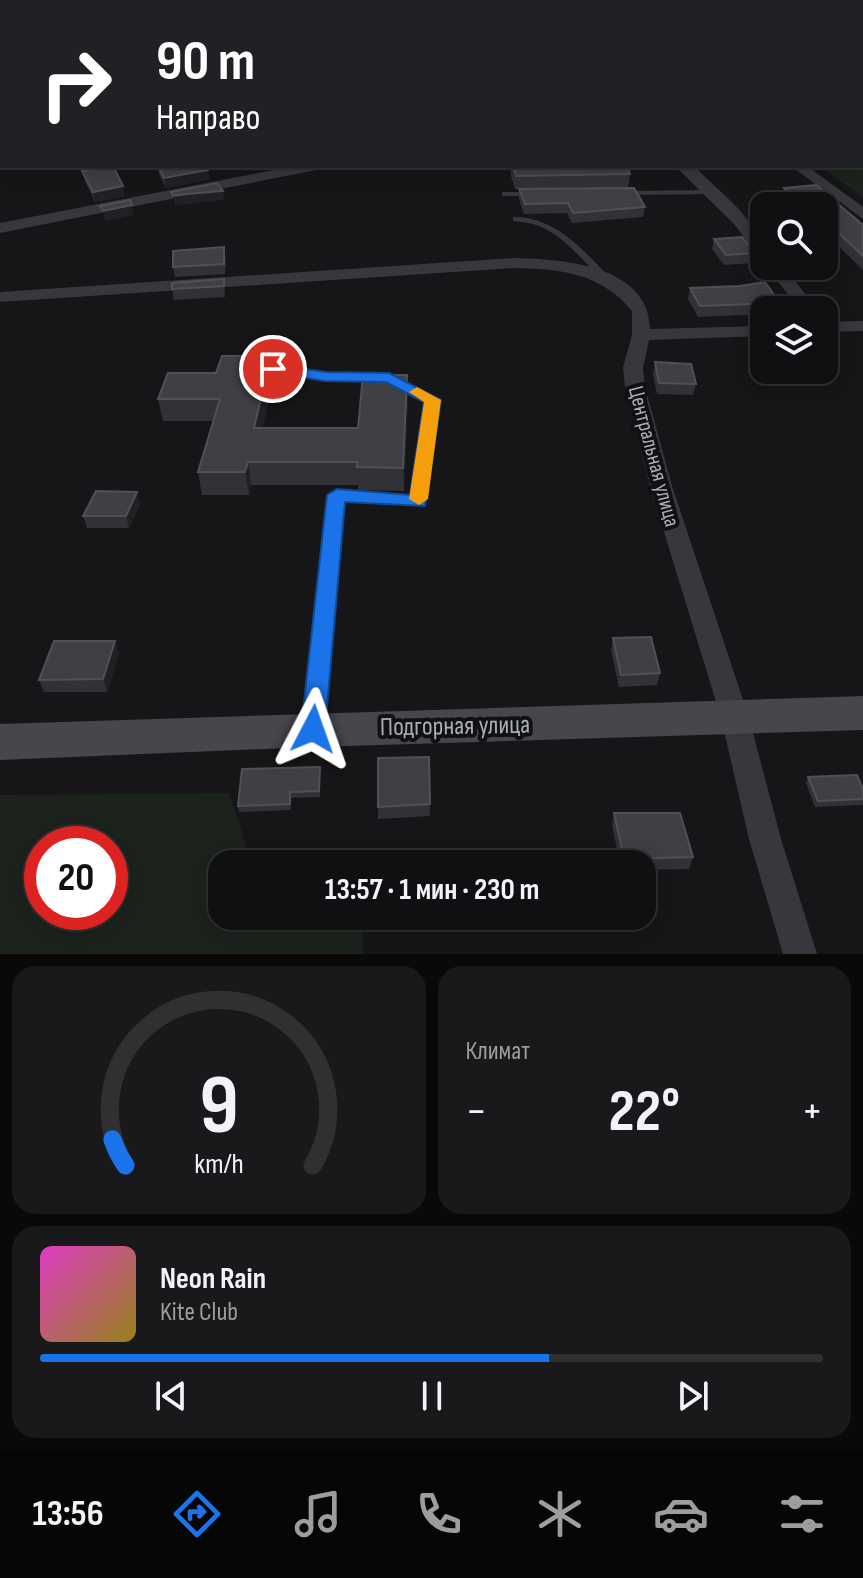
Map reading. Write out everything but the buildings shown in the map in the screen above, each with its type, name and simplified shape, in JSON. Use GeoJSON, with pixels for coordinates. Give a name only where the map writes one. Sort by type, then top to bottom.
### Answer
{"type":"FeatureCollection","features":[{"type":"Feature","properties":{"kind":"street"},"geometry":{"type":"LineString","coordinates":[[0,228],[306,168]]}},
{"type":"Feature","properties":{"kind":"street"},"geometry":{"type":"LineString","coordinates":[[684,168],[711,192],[750,237]]}},
{"type":"Feature","properties":{"kind":"street"},"geometry":{"type":"LineString","coordinates":[[801,168],[863,214]]}},
{"type":"Feature","properties":{"kind":"street","name":"Центральная улица"},"geometry":{"type":"LineString","coordinates":[[0,297],[514,263],[572,266],[603,275],[632,297],[641,311],[641,335],[633,368],[635,387],[661,486],[735,718],[765,839],[800,954]]}},
{"type":"Feature","properties":{"kind":"street"},"geometry":{"type":"LineString","coordinates":[[785,280],[798,296]]}},
{"type":"Feature","properties":{"kind":"street"},"geometry":{"type":"LineString","coordinates":[[838,327],[863,326]]}},
{"type":"Feature","properties":{"kind":"street"},"geometry":{"type":"LineString","coordinates":[[641,335],[750,331]]}},
{"type":"Feature","properties":{"kind":"street","name":"Подгорная улица"},"geometry":{"type":"LineString","coordinates":[[0,742],[313,729],[863,713]]}},
{"type":"Feature","properties":{"kind":"lane"},"geometry":{"type":"LineString","coordinates":[[616,193],[711,192]]}},
{"type":"Feature","properties":{"kind":"lane"},"geometry":{"type":"LineString","coordinates":[[505,194],[536,193]]}},
{"type":"Feature","properties":{"kind":"lane"},"geometry":{"type":"LineString","coordinates":[[516,219],[532,220],[556,229],[603,275]]}},
{"type":"Feature","properties":{"kind":"lane"},"geometry":{"type":"LineString","coordinates":[[247,365],[325,376],[389,377],[432,400],[418,502],[337,495],[313,729]]}},
{"type":"Feature","properties":{"kind":"shaded area"},"geometry":{"type":"Polygon","coordinates":[[[822,168],[863,168],[863,197],[822,168]]]}},
{"type":"Feature","properties":{"kind":"shaded area"},"geometry":{"type":"Polygon","coordinates":[[[229,793],[247,850],[208,850],[208,930],[363,930],[363,954],[0,954],[0,795],[229,793]]]}},
{"type":"Feature","properties":{"kind":"slow traffic"},"geometry":{"type":"LineString","coordinates":[[417,392],[432,400],[419,499]]}},
{"type":"Feature","properties":{"kind":"route"},"geometry":{"type":"LineString","coordinates":[[273,369],[325,376],[389,377],[432,400],[418,502],[337,495],[319,643],[313,729]]}}]}
